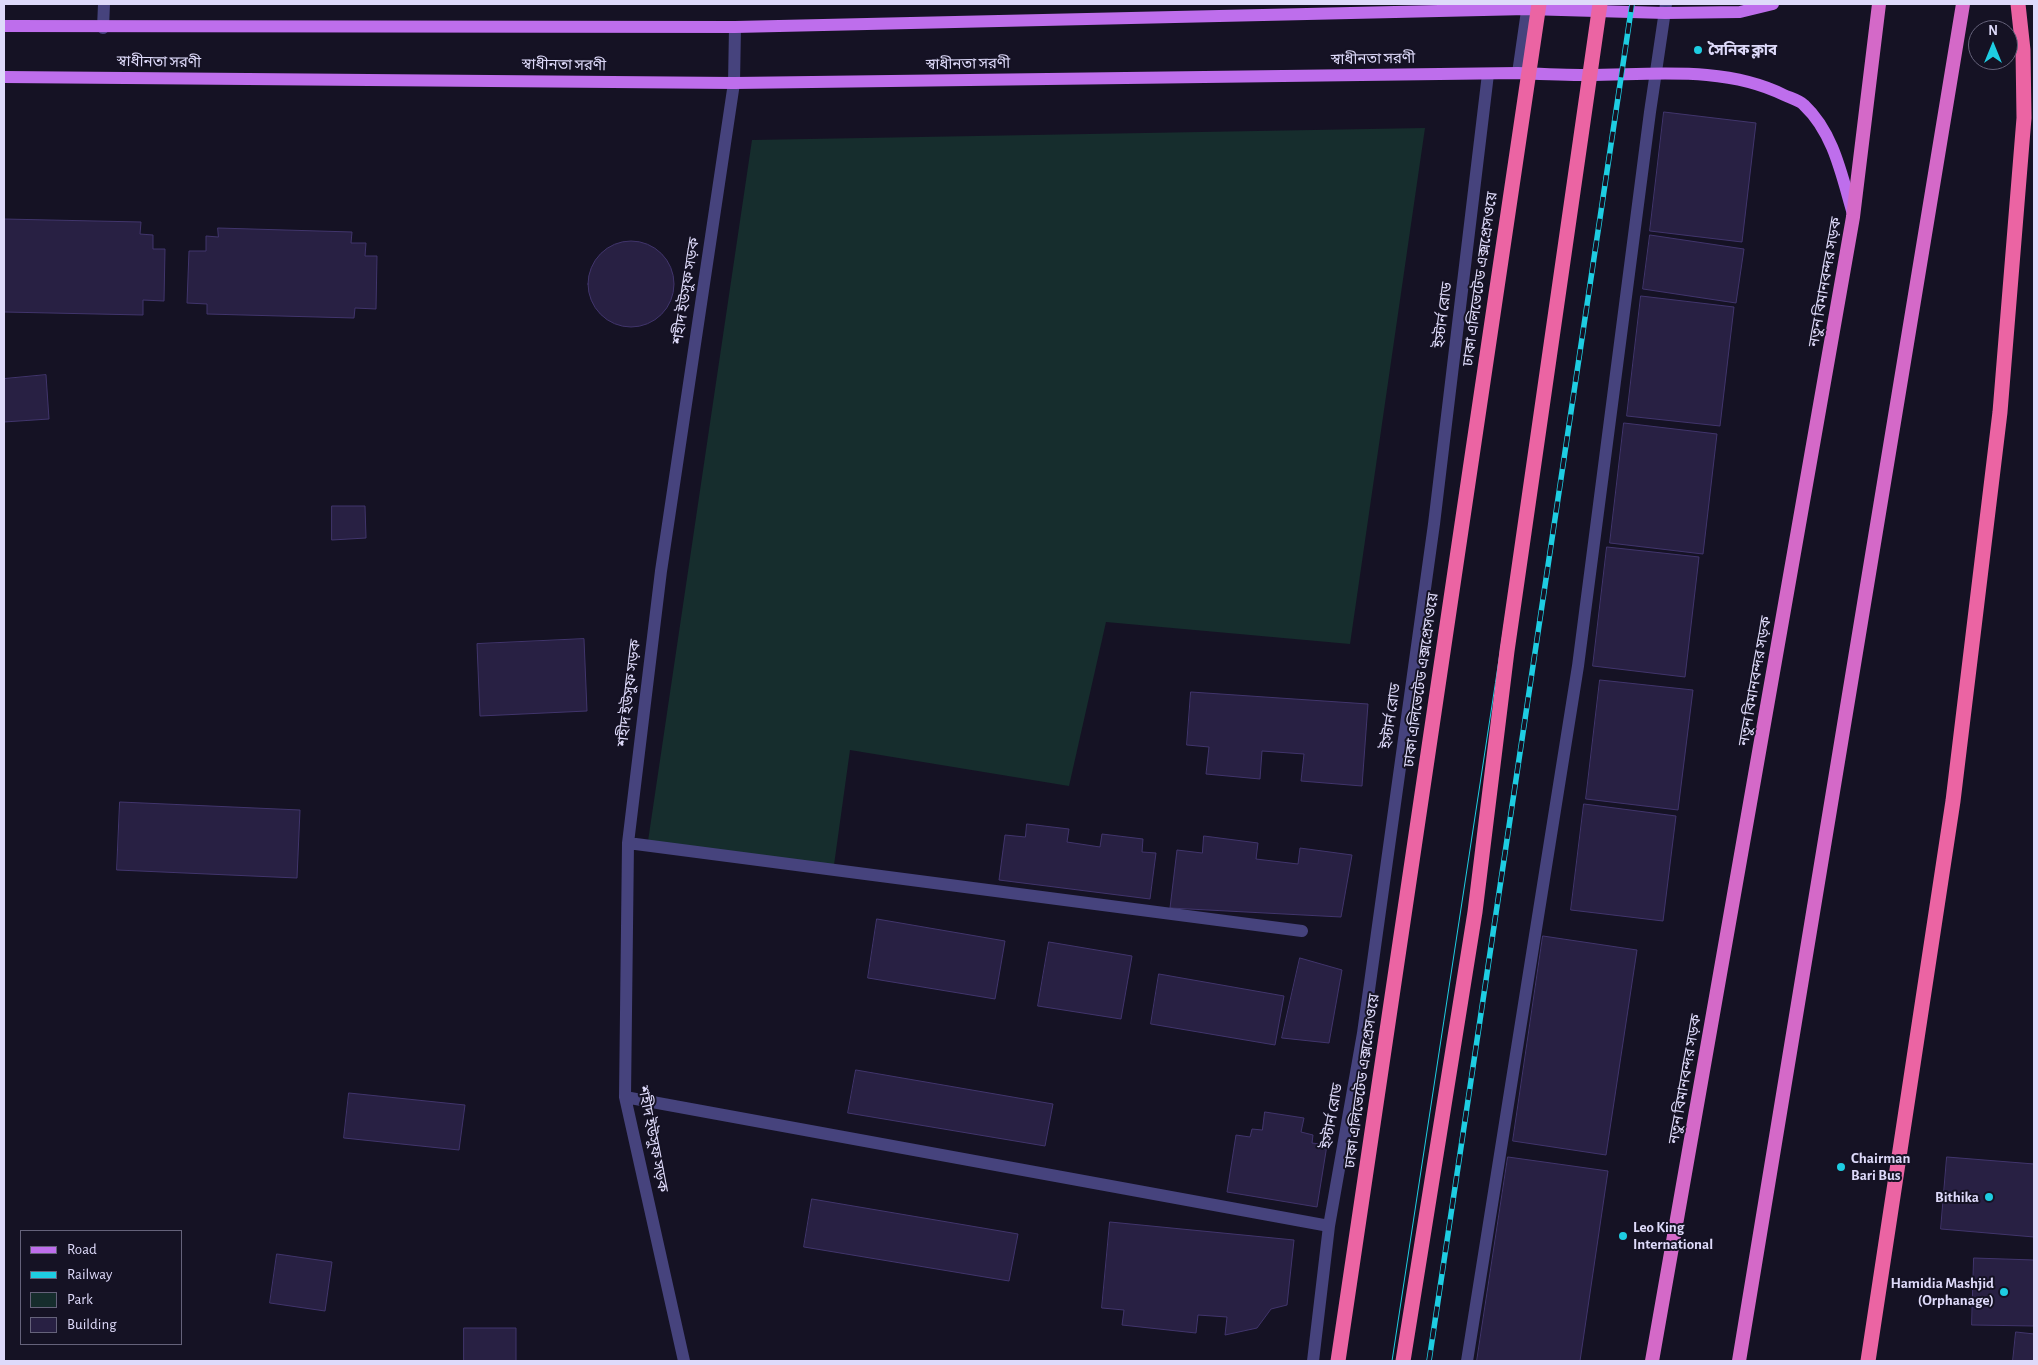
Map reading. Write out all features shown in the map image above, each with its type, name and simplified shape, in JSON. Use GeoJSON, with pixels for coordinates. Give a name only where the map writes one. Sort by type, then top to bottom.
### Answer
{"type":"FeatureCollection","features":[{"type":"Feature","properties":{"kind":"highway"},"geometry":{"type":"LineString","coordinates":[[1403,1361],[1476,912],[1507,652],[1600,4]]}},
{"type":"Feature","properties":{"kind":"highway","name":"নতুন বিমানবন্দর সড়ক"},"geometry":{"type":"LineString","coordinates":[[1652,1361],[1853,217],[1880,4]]}},
{"type":"Feature","properties":{"kind":"highway"},"geometry":{"type":"LineString","coordinates":[[1739,1361],[1963,4]]}},
{"type":"Feature","properties":{"kind":"highway"},"geometry":{"type":"LineString","coordinates":[[1868,1361],[1953,801],[2000,412],[2024,118],[2023,50],[2018,4]]}},
{"type":"Feature","properties":{"kind":"highway","name":"ঢাকা এলিভেটেড এক্সপ্রেসওয়ে"},"geometry":{"type":"LineString","coordinates":[[1338,1361],[1531,6]]}},
{"type":"Feature","properties":{"kind":"main road"},"geometry":{"type":"LineString","coordinates":[[4,26],[103,28],[735,27],[1531,6],[1740,12],[1773,4]]}},
{"type":"Feature","properties":{"kind":"main road","name":"স্বাধীনতা সরণী"},"geometry":{"type":"LineString","coordinates":[[4,76],[734,83],[1518,73],[1587,75],[1656,72],[1746,80],[1775,90],[1803,104],[1823,129],[1836,157],[1853,217]]}},
{"type":"Feature","properties":{"kind":"street"},"geometry":{"type":"LineString","coordinates":[[103,28],[104,4]]}},
{"type":"Feature","properties":{"kind":"street"},"geometry":{"type":"LineString","coordinates":[[1518,73],[1531,6]]}},
{"type":"Feature","properties":{"kind":"street"},"geometry":{"type":"LineString","coordinates":[[1467,1361],[1578,666],[1656,72],[1666,9]]}},
{"type":"Feature","properties":{"kind":"street","name":"শহীদ ইউসুফ সড়ক"},"geometry":{"type":"LineString","coordinates":[[684,1361],[625,1097],[628,843],[660,571],[734,83],[735,27]]}},
{"type":"Feature","properties":{"kind":"street","name":"ইস্টার্ন রোড"},"geometry":{"type":"LineString","coordinates":[[1313,1361],[1329,1226],[1363,1033],[1432,533],[1488,74]]}},
{"type":"Feature","properties":{"kind":"street"},"geometry":{"type":"LineString","coordinates":[[628,843],[1302,931]]}},
{"type":"Feature","properties":{"kind":"street"},"geometry":{"type":"LineString","coordinates":[[625,1097],[1329,1226]]}},
{"type":"Feature","properties":{"kind":"green space"},"geometry":{"type":"Polygon","coordinates":[[[1425,128],[1350,644],[1106,622],[1069,786],[850,750],[834,865],[648,841],[752,140],[1425,128]]]}},
{"type":"Feature","properties":{"kind":"building"},"geometry":{"type":"Polygon","coordinates":[[[1664,112],[1756,123],[1742,242],[1650,231],[1664,112]]]}},
{"type":"Feature","properties":{"kind":"building"},"geometry":{"type":"Polygon","coordinates":[[[4,219],[141,222],[140,234],[153,235],[153,249],[165,249],[164,301],[143,300],[143,315],[4,312],[4,219]]]}},
{"type":"Feature","properties":{"kind":"building"},"geometry":{"type":"Polygon","coordinates":[[[218,228],[352,232],[351,243],[366,243],[365,256],[377,256],[376,309],[355,308],[354,318],[207,314],[207,304],[187,303],[189,251],[206,251],[206,236],[218,237],[218,228]]]}},
{"type":"Feature","properties":{"kind":"building"},"geometry":{"type":"Polygon","coordinates":[[[1650,235],[1744,249],[1736,303],[1643,289],[1650,235]]]}},
{"type":"Feature","properties":{"kind":"building"},"geometry":{"type":"Polygon","coordinates":[[[631,241],[647,245],[661,254],[670,268],[674,284],[670,300],[661,314],[647,323],[631,327],[615,323],[601,314],[592,300],[588,284],[592,268],[601,254],[615,245],[631,241]]]}},
{"type":"Feature","properties":{"kind":"building"},"geometry":{"type":"Polygon","coordinates":[[[1641,296],[1734,307],[1720,426],[1627,416],[1641,296]]]}},
{"type":"Feature","properties":{"kind":"building"},"geometry":{"type":"Polygon","coordinates":[[[46,375],[49,419],[4,422],[4,379],[46,375]]]}},
{"type":"Feature","properties":{"kind":"building"},"geometry":{"type":"Polygon","coordinates":[[[1624,423],[1717,434],[1703,554],[1610,543],[1624,423]]]}},
{"type":"Feature","properties":{"kind":"building"},"geometry":{"type":"Polygon","coordinates":[[[332,506],[365,506],[366,538],[332,540],[332,506]]]}},
{"type":"Feature","properties":{"kind":"building"},"geometry":{"type":"Polygon","coordinates":[[[1607,547],[1699,557],[1685,677],[1593,666],[1607,547]]]}},
{"type":"Feature","properties":{"kind":"building"},"geometry":{"type":"Polygon","coordinates":[[[584,639],[587,711],[480,716],[477,644],[584,639]]]}},
{"type":"Feature","properties":{"kind":"building"},"geometry":{"type":"Polygon","coordinates":[[[1600,680],[1693,690],[1678,810],[1586,799],[1600,680]]]}},
{"type":"Feature","properties":{"kind":"building"},"geometry":{"type":"Polygon","coordinates":[[[1191,692],[1368,704],[1362,786],[1301,781],[1304,754],[1262,751],[1260,779],[1206,774],[1209,747],[1187,745],[1191,692]]]}},
{"type":"Feature","properties":{"kind":"building"},"geometry":{"type":"Polygon","coordinates":[[[120,802],[300,810],[297,878],[117,870],[120,802]]]}},
{"type":"Feature","properties":{"kind":"building"},"geometry":{"type":"Polygon","coordinates":[[[1584,804],[1676,816],[1663,921],[1571,910],[1584,804]]]}},
{"type":"Feature","properties":{"kind":"building"},"geometry":{"type":"Polygon","coordinates":[[[1027,824],[1069,829],[1067,842],[1100,847],[1102,834],[1143,839],[1142,852],[1156,853],[1150,899],[999,880],[1005,835],[1025,837],[1027,824]]]}},
{"type":"Feature","properties":{"kind":"building"},"geometry":{"type":"Polygon","coordinates":[[[1204,836],[1258,843],[1256,859],[1298,864],[1300,848],[1352,855],[1341,917],[1170,908],[1177,850],[1202,853],[1204,836]]]}},
{"type":"Feature","properties":{"kind":"building"},"geometry":{"type":"Polygon","coordinates":[[[877,919],[1005,941],[995,999],[868,978],[877,919]]]}},
{"type":"Feature","properties":{"kind":"building"},"geometry":{"type":"Polygon","coordinates":[[[1543,936],[1637,950],[1606,1155],[1513,1141],[1543,936]]]}},
{"type":"Feature","properties":{"kind":"building"},"geometry":{"type":"Polygon","coordinates":[[[1049,942],[1132,956],[1121,1019],[1038,1006],[1049,942]]]}},
{"type":"Feature","properties":{"kind":"building"},"geometry":{"type":"Polygon","coordinates":[[[1300,958],[1342,970],[1329,1043],[1282,1038],[1300,958]]]}},
{"type":"Feature","properties":{"kind":"building"},"geometry":{"type":"Polygon","coordinates":[[[1159,974],[1284,996],[1275,1045],[1151,1024],[1159,974]]]}},
{"type":"Feature","properties":{"kind":"building"},"geometry":{"type":"Polygon","coordinates":[[[856,1070],[1053,1104],[1045,1146],[848,1113],[856,1070]]]}},
{"type":"Feature","properties":{"kind":"building"},"geometry":{"type":"Polygon","coordinates":[[[349,1093],[465,1105],[459,1150],[344,1138],[349,1093]]]}},
{"type":"Feature","properties":{"kind":"building"},"geometry":{"type":"Polygon","coordinates":[[[1265,1112],[1304,1118],[1301,1132],[1313,1135],[1312,1143],[1327,1145],[1317,1207],[1227,1192],[1236,1135],[1250,1137],[1252,1129],[1262,1130],[1265,1112]]]}},
{"type":"Feature","properties":{"kind":"building"},"geometry":{"type":"Polygon","coordinates":[[[1508,1157],[1608,1171],[1580,1361],[1477,1361],[1508,1157]]]}},
{"type":"Feature","properties":{"kind":"building","name":"Bithika"},"geometry":{"type":"Polygon","coordinates":[[[1947,1157],[2034,1164],[2034,1237],[1941,1229],[1947,1157]]]}},
{"type":"Feature","properties":{"kind":"building"},"geometry":{"type":"Polygon","coordinates":[[[812,1199],[1018,1234],[1009,1281],[804,1247],[812,1199]]]}},
{"type":"Feature","properties":{"kind":"building"},"geometry":{"type":"Polygon","coordinates":[[[1110,1222],[1294,1240],[1287,1305],[1271,1309],[1257,1328],[1225,1335],[1227,1317],[1198,1315],[1196,1333],[1122,1325],[1124,1310],[1102,1308],[1110,1222]]]}},
{"type":"Feature","properties":{"kind":"building"},"geometry":{"type":"Polygon","coordinates":[[[277,1254],[332,1262],[325,1311],[270,1303],[277,1254]]]}},
{"type":"Feature","properties":{"kind":"building","name":"Hamidia Mashjid (Orphanage)"},"geometry":{"type":"Polygon","coordinates":[[[1974,1258],[2034,1260],[2034,1326],[1972,1325],[1974,1258]]]}},
{"type":"Feature","properties":{"kind":"building"},"geometry":{"type":"Polygon","coordinates":[[[464,1328],[516,1328],[516,1361],[464,1361],[464,1328]]]}},
{"type":"Feature","properties":{"kind":"building"},"geometry":{"type":"Polygon","coordinates":[[[2016,1332],[2034,1334],[2034,1361],[2013,1361],[2016,1332]]]}},
{"type":"Feature","properties":{"kind":"tram line"},"geometry":{"type":"LineString","coordinates":[[1392,1361],[1599,4]]}},
{"type":"Feature","properties":{"kind":"railway"},"geometry":{"type":"LineString","coordinates":[[1429,1361],[1632,4]]}},
{"type":"Feature","properties":{"kind":"place","name":"সৈনিক ক্লাব"},"geometry":{"type":"Point","coordinates":[1698,50]}},
{"type":"Feature","properties":{"kind":"place","name":"Chairman Bari Bus"},"geometry":{"type":"Point","coordinates":[1841,1167]}},
{"type":"Feature","properties":{"kind":"place","name":"Bithika"},"geometry":{"type":"Point","coordinates":[1989,1197]}},
{"type":"Feature","properties":{"kind":"place","name":"Leo King International"},"geometry":{"type":"Point","coordinates":[1623,1236]}},
{"type":"Feature","properties":{"kind":"place","name":"Hamidia Mashjid (Orphanage)"},"geometry":{"type":"Point","coordinates":[2004,1292]}}]}
